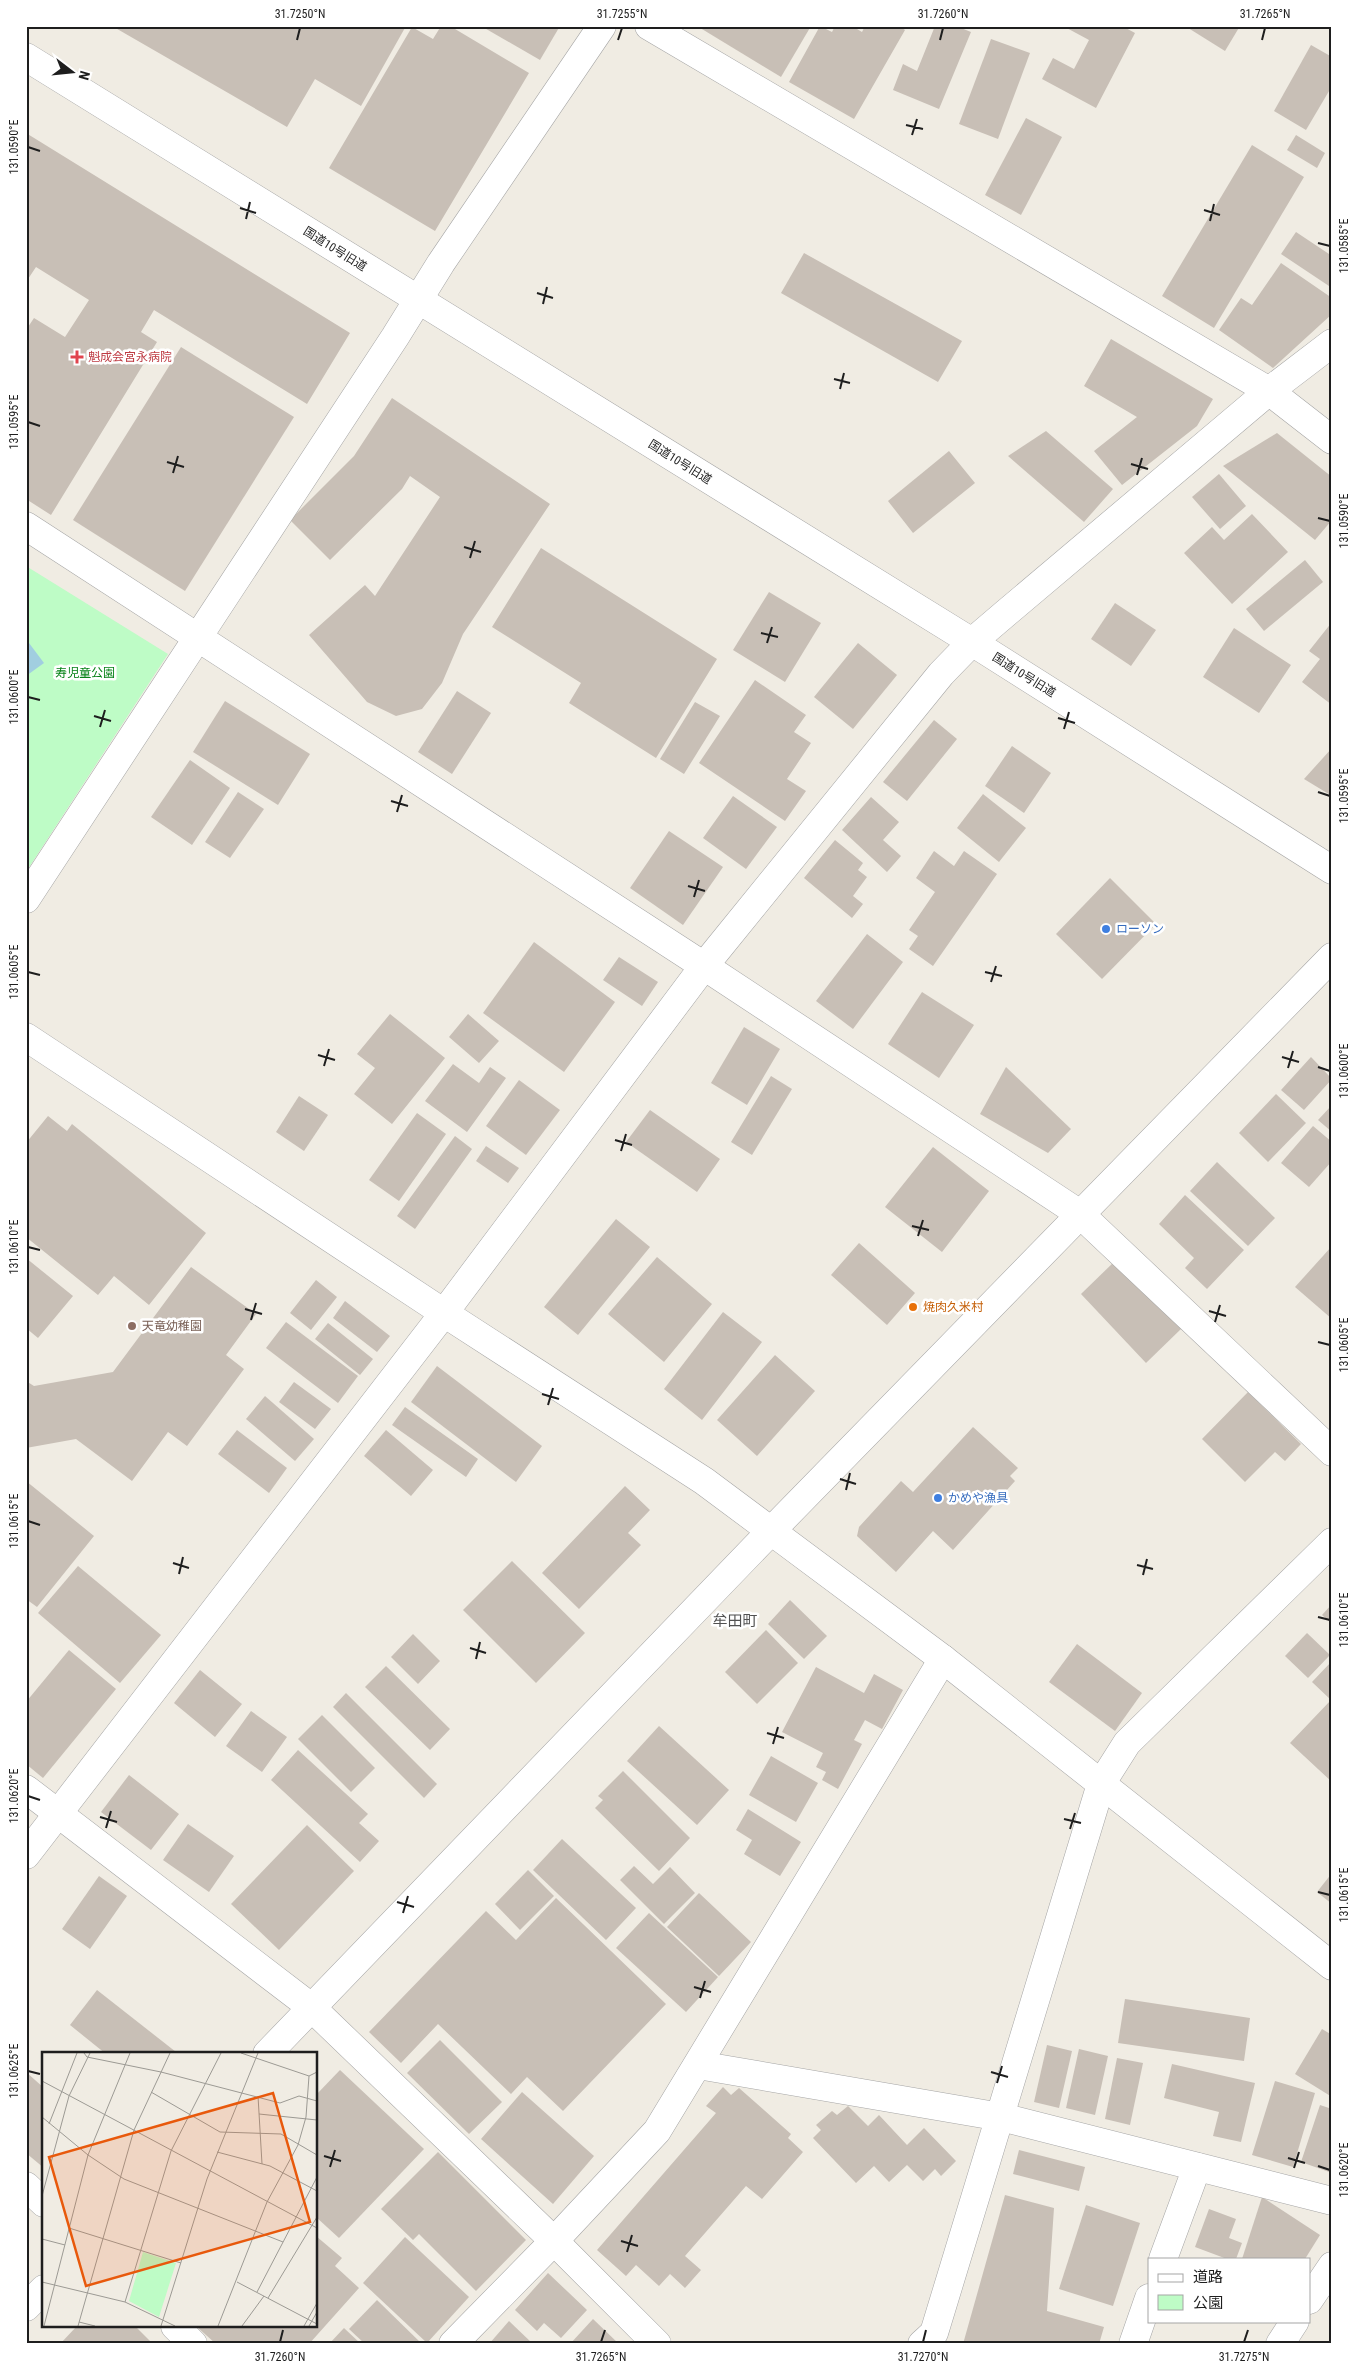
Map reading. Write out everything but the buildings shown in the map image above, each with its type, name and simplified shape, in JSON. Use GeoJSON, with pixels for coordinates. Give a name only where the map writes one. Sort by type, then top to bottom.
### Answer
{"type":"FeatureCollection","features":[{"type":"Feature","properties":{"kind":"street"},"geometry":{"type":"LineString","coordinates":[[26,899],[418,300],[602,26]]}},
{"type":"Feature","properties":{"kind":"street"},"geometry":{"type":"LineString","coordinates":[[649,26],[1269,391],[1332,440]]}},
{"type":"Feature","properties":{"kind":"street","name":"国道10号旧道"},"geometry":{"type":"LineString","coordinates":[[26,57],[972,642],[1332,870]]}},
{"type":"Feature","properties":{"kind":"street"},"geometry":{"type":"LineString","coordinates":[[26,1855],[444,1313],[704,966],[941,674],[972,642],[1269,391],[1332,343]]}},
{"type":"Feature","properties":{"kind":"street"},"geometry":{"type":"LineString","coordinates":[[26,526],[704,966],[1080,1214],[1332,1452]]}},
{"type":"Feature","properties":{"kind":"street"},"geometry":{"type":"LineString","coordinates":[[269,2052],[770,1532],[1332,957]]}},
{"type":"Feature","properties":{"kind":"street"},"geometry":{"type":"LineString","coordinates":[[26,1037],[444,1313],[704,1481],[943,1659],[1332,1966]]}},
{"type":"Feature","properties":{"kind":"street"},"geometry":{"type":"LineString","coordinates":[[922,2344],[934,2333],[1101,1784],[1127,1743],[1332,1542]]}},
{"type":"Feature","properties":{"kind":"street"},"geometry":{"type":"LineString","coordinates":[[453,2344],[554,2241],[657,2131],[943,1659]]}},
{"type":"Feature","properties":{"kind":"street"},"geometry":{"type":"LineString","coordinates":[[26,1789],[311,2007],[554,2241],[657,2344]]}},
{"type":"Feature","properties":{"kind":"street"},"geometry":{"type":"LineString","coordinates":[[698,2065],[1001,2117],[1332,2201]]}},
{"type":"Feature","properties":{"kind":"street"},"geometry":{"type":"LineString","coordinates":[[1163,2258],[1197,2167]]}},
{"type":"Feature","properties":{"kind":"street"},"geometry":{"type":"LineString","coordinates":[[26,2186],[42,2201]]}},
{"type":"Feature","properties":{"kind":"street"},"geometry":{"type":"LineString","coordinates":[[1310,2299],[1332,2266]]}},
{"type":"Feature","properties":{"kind":"street"},"geometry":{"type":"LineString","coordinates":[[26,2307],[42,2291]]}},
{"type":"Feature","properties":{"kind":"street"},"geometry":{"type":"LineString","coordinates":[[1132,2344],[1148,2301]]}},
{"type":"Feature","properties":{"kind":"street"},"geometry":{"type":"LineString","coordinates":[[1280,2344],[1294,2322]]}},
{"type":"Feature","properties":{"kind":"street"},"geometry":{"type":"LineString","coordinates":[[177,2328],[193,2344]]}},
{"type":"Feature","properties":{"kind":"green space","name":"寿児童公園"},"geometry":{"type":"Polygon","coordinates":[[[26,566],[168,654],[26,872],[26,566]]]}},
{"type":"Feature","properties":{"kind":"water"},"geometry":{"type":"Polygon","coordinates":[[[26,639],[44,663],[26,676],[26,639]]]}},
{"type":"Feature","properties":{"kind":"place","name":"魁成会宮永病院"},"geometry":{"type":"Point","coordinates":[77,357]}},
{"type":"Feature","properties":{"kind":"place","name":"ローソン"},"geometry":{"type":"Point","coordinates":[1106,929]}},
{"type":"Feature","properties":{"kind":"place","name":"焼肉久米村"},"geometry":{"type":"Point","coordinates":[913,1307]}},
{"type":"Feature","properties":{"kind":"place","name":"天竜幼稚園"},"geometry":{"type":"Point","coordinates":[132,1326]}},
{"type":"Feature","properties":{"kind":"place","name":"かめや漁具"},"geometry":{"type":"Point","coordinates":[938,1498]}},
{"type":"Feature","properties":{"kind":"district","name":"牟田町"},"geometry":{"type":"Point","coordinates":[735,1621]}}]}
